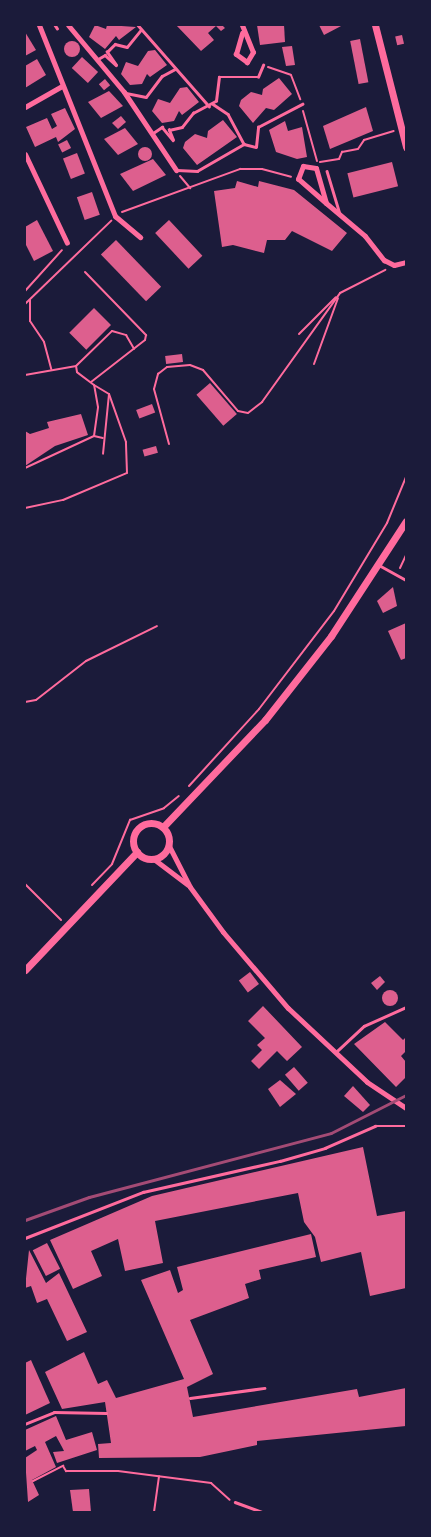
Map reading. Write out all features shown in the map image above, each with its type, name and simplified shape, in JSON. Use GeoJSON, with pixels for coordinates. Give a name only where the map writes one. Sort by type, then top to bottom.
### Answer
{"type":"FeatureCollection","features":[{"type":"Feature","properties":{"kind":"main road"},"geometry":{"type":"LineString","coordinates":[[375,25],[406,147]]}},
{"type":"Feature","properties":{"kind":"main road"},"geometry":{"type":"LineString","coordinates":[[163,827],[265,720],[331,636],[406,520]]}},
{"type":"Feature","properties":{"kind":"main road"},"geometry":{"type":"LineString","coordinates":[[137,852],[134,838],[138,829],[148,824],[163,827]]}},
{"type":"Feature","properties":{"kind":"main road"},"geometry":{"type":"LineString","coordinates":[[137,852],[155,860],[169,846],[163,827]]}},
{"type":"Feature","properties":{"kind":"main road"},"geometry":{"type":"LineString","coordinates":[[25,970],[68,927],[137,852]]}},
{"type":"Feature","properties":{"kind":"street"},"geometry":{"type":"LineString","coordinates":[[39,25],[115,216],[140,237]]}},
{"type":"Feature","properties":{"kind":"street"},"geometry":{"type":"LineString","coordinates":[[68,25],[125,94],[176,170]]}},
{"type":"Feature","properties":{"kind":"street"},"geometry":{"type":"LineString","coordinates":[[242,25],[242,33],[236,54],[246,62],[253,52],[242,33]]}},
{"type":"Feature","properties":{"kind":"street"},"geometry":{"type":"LineString","coordinates":[[25,107],[62,86]]}},
{"type":"Feature","properties":{"kind":"street"},"geometry":{"type":"LineString","coordinates":[[25,154],[67,243]]}},
{"type":"Feature","properties":{"kind":"street"},"geometry":{"type":"LineString","coordinates":[[326,204],[316,168],[303,166],[298,179],[394,265],[406,262]]}},
{"type":"Feature","properties":{"kind":"street"},"geometry":{"type":"LineString","coordinates":[[169,846],[190,887],[269,987],[335,1054],[372,1086],[406,1108]]}},
{"type":"Feature","properties":{"kind":"street"},"geometry":{"type":"LineString","coordinates":[[155,860],[190,887]]}},
{"type":"Feature","properties":{"kind":"lane"},"geometry":{"type":"LineString","coordinates":[[138,25],[209,106]]}},
{"type":"Feature","properties":{"kind":"lane"},"geometry":{"type":"LineString","coordinates":[[97,59],[105,55],[116,66],[107,52],[115,44],[127,47],[142,30]]}},
{"type":"Feature","properties":{"kind":"lane"},"geometry":{"type":"LineString","coordinates":[[152,134],[162,127],[173,140],[169,130],[182,127],[193,113],[213,104],[220,97],[219,77],[258,77],[263,65]]}},
{"type":"Feature","properties":{"kind":"lane"},"geometry":{"type":"LineString","coordinates":[[125,94],[134,91],[138,97],[146,97],[162,76],[175,69]]}},
{"type":"Feature","properties":{"kind":"lane"},"geometry":{"type":"LineString","coordinates":[[213,104],[228,114],[244,144]]}},
{"type":"Feature","properties":{"kind":"lane"},"geometry":{"type":"LineString","coordinates":[[176,170],[197,171],[244,144],[256,147],[258,127],[302,104]]}},
{"type":"Feature","properties":{"kind":"lane"},"geometry":{"type":"LineString","coordinates":[[328,171],[340,215]]}},
{"type":"Feature","properties":{"kind":"lane"},"geometry":{"type":"LineString","coordinates":[[378,564],[406,580]]}},
{"type":"Feature","properties":{"kind":"lane"},"geometry":{"type":"LineString","coordinates":[[335,1054],[364,1026],[406,1007]]}},
{"type":"Feature","properties":{"kind":"lane"},"geometry":{"type":"LineString","coordinates":[[25,1238],[143,1192],[280,1161],[375,1126],[406,1126]]}},
{"type":"Feature","properties":{"kind":"lane"},"geometry":{"type":"LineString","coordinates":[[190,1398],[264,1388]]}},
{"type":"Feature","properties":{"kind":"lane"},"geometry":{"type":"LineString","coordinates":[[25,1424],[54,1412],[106,1413]]}},
{"type":"Feature","properties":{"kind":"lane"},"geometry":{"type":"LineString","coordinates":[[235,1502],[262,1512]]}},
{"type":"Feature","properties":{"kind":"path"},"geometry":{"type":"LineString","coordinates":[[318,162],[339,159],[342,152],[358,148],[364,140],[401,130]]}},
{"type":"Feature","properties":{"kind":"path"},"geometry":{"type":"LineString","coordinates":[[115,216],[249,168],[298,179]]}},
{"type":"Feature","properties":{"kind":"path"},"geometry":{"type":"LineString","coordinates":[[176,170],[190,188]]}},
{"type":"Feature","properties":{"kind":"path"},"geometry":{"type":"LineString","coordinates":[[25,304],[105,226]]}},
{"type":"Feature","properties":{"kind":"path"},"geometry":{"type":"LineString","coordinates":[[25,291],[67,243]]}},
{"type":"Feature","properties":{"kind":"path"},"geometry":{"type":"LineString","coordinates":[[299,334],[340,293],[394,265]]}},
{"type":"Feature","properties":{"kind":"path"},"geometry":{"type":"LineString","coordinates":[[85,272],[146,334],[134,349],[91,382]]}},
{"type":"Feature","properties":{"kind":"path"},"geometry":{"type":"LineString","coordinates":[[314,364],[340,293]]}},
{"type":"Feature","properties":{"kind":"path"},"geometry":{"type":"LineString","coordinates":[[168,444],[154,389],[158,374],[167,366],[197,367],[238,411],[248,413],[262,402],[340,293]]}},
{"type":"Feature","properties":{"kind":"path"},"geometry":{"type":"LineString","coordinates":[[30,300],[30,321],[44,342],[51,369]]}},
{"type":"Feature","properties":{"kind":"path"},"geometry":{"type":"LineString","coordinates":[[25,375],[76,366],[112,331],[126,335],[134,349]]}},
{"type":"Feature","properties":{"kind":"path"},"geometry":{"type":"LineString","coordinates":[[25,508],[63,500],[127,473],[126,442],[110,394],[77,372],[76,366]]}},
{"type":"Feature","properties":{"kind":"path"},"geometry":{"type":"LineString","coordinates":[[94,385],[94,436]]}},
{"type":"Feature","properties":{"kind":"path"},"geometry":{"type":"LineString","coordinates":[[104,454],[103,438],[110,394]]}},
{"type":"Feature","properties":{"kind":"path"},"geometry":{"type":"LineString","coordinates":[[25,468],[94,436],[103,438]]}},
{"type":"Feature","properties":{"kind":"path"},"geometry":{"type":"LineString","coordinates":[[100,876],[112,864],[130,820],[164,808],[179,796],[293,667],[334,611],[387,523],[406,477]]}},
{"type":"Feature","properties":{"kind":"path"},"geometry":{"type":"LineString","coordinates":[[396,575],[406,555]]}},
{"type":"Feature","properties":{"kind":"path"},"geometry":{"type":"LineString","coordinates":[[25,702],[36,700],[86,661],[157,626]]}},
{"type":"Feature","properties":{"kind":"path"},"geometry":{"type":"LineString","coordinates":[[25,884],[68,927]]}},
{"type":"Feature","properties":{"kind":"path"},"geometry":{"type":"LineString","coordinates":[[33,1481],[63,1466],[66,1472],[107,1470],[211,1483],[235,1502]]}},
{"type":"Feature","properties":{"kind":"path"},"geometry":{"type":"LineString","coordinates":[[154,1512],[159,1476]]}},
{"type":"Feature","properties":{"kind":"building"},"geometry":{"type":"Polygon","coordinates":[[[95,25],[106,29],[107,25],[136,27],[119,40],[116,36],[105,49],[89,37],[95,25]]]}},
{"type":"Feature","properties":{"kind":"building"},"geometry":{"type":"Polygon","coordinates":[[[176,25],[222,25],[225,28],[221,31],[216,26],[208,33],[214,40],[201,51],[176,25]]]}},
{"type":"Feature","properties":{"kind":"building"},"geometry":{"type":"Polygon","coordinates":[[[257,25],[284,25],[285,42],[260,45],[257,25]]]}},
{"type":"Feature","properties":{"kind":"building"},"geometry":{"type":"Polygon","coordinates":[[[319,25],[343,25],[324,35],[319,25]]]}},
{"type":"Feature","properties":{"kind":"building"},"geometry":{"type":"Polygon","coordinates":[[[25,32],[36,50],[25,56],[25,32]]]}},
{"type":"Feature","properties":{"kind":"building"},"geometry":{"type":"Polygon","coordinates":[[[402,35],[404,44],[397,45],[395,37],[402,35]]]}},
{"type":"Feature","properties":{"kind":"building"},"geometry":{"type":"Polygon","coordinates":[[[360,39],[368,82],[359,84],[350,41],[360,39]]]}},
{"type":"Feature","properties":{"kind":"building"},"geometry":{"type":"Polygon","coordinates":[[[72,41],[78,43],[80,49],[78,55],[72,57],[66,55],[64,49],[66,43],[72,41]]]}},
{"type":"Feature","properties":{"kind":"building"},"geometry":{"type":"Polygon","coordinates":[[[292,46],[295,65],[286,66],[282,47],[292,46]]]}},
{"type":"Feature","properties":{"kind":"building"},"geometry":{"type":"Polygon","coordinates":[[[155,50],[167,65],[150,77],[147,74],[142,84],[130,85],[121,74],[126,62],[138,66],[148,51],[155,50]]]}},
{"type":"Feature","properties":{"kind":"building"},"geometry":{"type":"Polygon","coordinates":[[[82,57],[98,72],[88,83],[72,68],[82,57]]]}},
{"type":"Feature","properties":{"kind":"building"},"geometry":{"type":"Polygon","coordinates":[[[37,59],[46,75],[25,88],[25,66],[37,59]]]}},
{"type":"Feature","properties":{"kind":"building"},"geometry":{"type":"Polygon","coordinates":[[[279,78],[292,94],[274,110],[266,108],[253,123],[239,106],[241,100],[251,92],[262,95],[263,89],[279,78]]]}},
{"type":"Feature","properties":{"kind":"building"},"geometry":{"type":"Polygon","coordinates":[[[105,79],[110,85],[104,90],[99,84],[105,79]]]}},
{"type":"Feature","properties":{"kind":"building"},"geometry":{"type":"Polygon","coordinates":[[[187,87],[199,102],[182,115],[179,111],[174,121],[162,123],[152,111],[158,99],[170,103],[180,88],[187,87]]]}},
{"type":"Feature","properties":{"kind":"building"},"geometry":{"type":"Polygon","coordinates":[[[109,91],[123,106],[101,118],[88,102],[109,91]]]}},
{"type":"Feature","properties":{"kind":"building"},"geometry":{"type":"Polygon","coordinates":[[[366,107],[373,131],[330,149],[323,126],[366,107]]]}},
{"type":"Feature","properties":{"kind":"building"},"geometry":{"type":"Polygon","coordinates":[[[65,108],[75,129],[58,142],[56,137],[35,147],[26,127],[47,118],[52,129],[57,126],[51,114],[65,108]]]}},
{"type":"Feature","properties":{"kind":"building"},"geometry":{"type":"Polygon","coordinates":[[[121,116],[126,122],[118,129],[112,123],[121,116]]]}},
{"type":"Feature","properties":{"kind":"building"},"geometry":{"type":"Polygon","coordinates":[[[223,120],[237,137],[197,165],[183,148],[185,142],[195,134],[207,138],[208,131],[223,120]]]}},
{"type":"Feature","properties":{"kind":"building"},"geometry":{"type":"Polygon","coordinates":[[[285,121],[288,131],[302,127],[307,157],[297,159],[276,152],[269,130],[285,121]]]}},
{"type":"Feature","properties":{"kind":"building"},"geometry":{"type":"Polygon","coordinates":[[[125,128],[138,144],[118,155],[104,139],[125,128]]]}},
{"type":"Feature","properties":{"kind":"building"},"geometry":{"type":"Polygon","coordinates":[[[67,140],[71,148],[62,153],[58,145],[67,140]]]}},
{"type":"Feature","properties":{"kind":"building"},"geometry":{"type":"Polygon","coordinates":[[[145,147],[150,149],[152,154],[150,159],[145,161],[140,159],[138,154],[140,149],[145,147]]]}},
{"type":"Feature","properties":{"kind":"building"},"geometry":{"type":"Polygon","coordinates":[[[77,153],[85,174],[71,179],[63,158],[77,153]]]}},
{"type":"Feature","properties":{"kind":"building"},"geometry":{"type":"Polygon","coordinates":[[[153,159],[166,175],[133,191],[120,174],[153,159]]]}},
{"type":"Feature","properties":{"kind":"building"},"geometry":{"type":"Polygon","coordinates":[[[392,162],[398,186],[353,197],[347,173],[392,162]]]}},
{"type":"Feature","properties":{"kind":"building"},"geometry":{"type":"Polygon","coordinates":[[[237,181],[258,187],[259,181],[294,190],[347,233],[332,251],[292,231],[285,240],[267,240],[264,253],[233,245],[222,247],[214,191],[235,188],[237,181]]]}},
{"type":"Feature","properties":{"kind":"building"},"geometry":{"type":"Polygon","coordinates":[[[92,192],[100,215],[85,220],[77,197],[92,192]]]}},
{"type":"Feature","properties":{"kind":"building"},"geometry":{"type":"Polygon","coordinates":[[[37,220],[53,251],[34,261],[25,243],[25,227],[37,220]]]}},
{"type":"Feature","properties":{"kind":"building"},"geometry":{"type":"Polygon","coordinates":[[[169,220],[202,256],[189,269],[155,233],[169,220]]]}},
{"type":"Feature","properties":{"kind":"building"},"geometry":{"type":"Polygon","coordinates":[[[116,240],[161,287],[146,301],[101,255],[116,240]]]}},
{"type":"Feature","properties":{"kind":"building"},"geometry":{"type":"Polygon","coordinates":[[[94,308],[111,325],[86,350],[69,333],[94,308]]]}},
{"type":"Feature","properties":{"kind":"building"},"geometry":{"type":"Polygon","coordinates":[[[182,354],[183,362],[166,364],[165,356],[182,354]]]}},
{"type":"Feature","properties":{"kind":"building"},"geometry":{"type":"Polygon","coordinates":[[[210,383],[237,414],[223,426],[196,395],[210,383]]]}},
{"type":"Feature","properties":{"kind":"building"},"geometry":{"type":"Polygon","coordinates":[[[152,404],[155,412],[139,418],[136,410],[152,404]]]}},
{"type":"Feature","properties":{"kind":"building"},"geometry":{"type":"Polygon","coordinates":[[[81,414],[88,435],[55,446],[25,466],[25,431],[30,434],[49,428],[47,422],[81,414]]]}},
{"type":"Feature","properties":{"kind":"building"},"geometry":{"type":"Polygon","coordinates":[[[156,446],[158,453],[144,457],[143,450],[156,446]]]}},
{"type":"Feature","properties":{"kind":"building"},"geometry":{"type":"Polygon","coordinates":[[[393,587],[397,606],[383,613],[377,601],[393,587]]]}},
{"type":"Feature","properties":{"kind":"building"},"geometry":{"type":"Polygon","coordinates":[[[406,623],[406,658],[401,660],[388,631],[406,623]]]}},
{"type":"Feature","properties":{"kind":"building"},"geometry":{"type":"Polygon","coordinates":[[[250,972],[259,984],[248,992],[239,980],[250,972]]]}},
{"type":"Feature","properties":{"kind":"building"},"geometry":{"type":"Polygon","coordinates":[[[380,976],[385,982],[377,990],[371,983],[380,976]]]}},
{"type":"Feature","properties":{"kind":"building"},"geometry":{"type":"Polygon","coordinates":[[[390,990],[398,998],[390,1006],[382,998],[390,990]]]}},
{"type":"Feature","properties":{"kind":"building"},"geometry":{"type":"Polygon","coordinates":[[[263,1006],[302,1047],[287,1061],[277,1051],[259,1069],[251,1061],[262,1050],[257,1045],[265,1038],[248,1021],[263,1006]]]}},
{"type":"Feature","properties":{"kind":"building"},"geometry":{"type":"Polygon","coordinates":[[[385,1022],[403,1040],[406,1037],[406,1051],[401,1056],[406,1062],[406,1077],[396,1087],[354,1044],[385,1022]]]}},
{"type":"Feature","properties":{"kind":"building"},"geometry":{"type":"Polygon","coordinates":[[[294,1067],[308,1083],[299,1091],[285,1075],[294,1067]]]}},
{"type":"Feature","properties":{"kind":"building"},"geometry":{"type":"Polygon","coordinates":[[[280,1080],[296,1094],[280,1107],[268,1089],[280,1080]]]}},
{"type":"Feature","properties":{"kind":"building"},"geometry":{"type":"Polygon","coordinates":[[[353,1086],[370,1105],[363,1112],[344,1096],[353,1086]]]}},
{"type":"Feature","properties":{"kind":"building"},"geometry":{"type":"Polygon","coordinates":[[[363,1147],[377,1216],[406,1211],[406,1288],[370,1296],[361,1252],[321,1262],[315,1237],[304,1222],[298,1193],[155,1221],[163,1263],[125,1271],[118,1239],[91,1251],[102,1276],[73,1289],[50,1240],[152,1196],[363,1147]]]}},
{"type":"Feature","properties":{"kind":"building"},"geometry":{"type":"Polygon","coordinates":[[[311,1234],[316,1257],[259,1270],[261,1279],[245,1284],[249,1298],[190,1320],[213,1374],[187,1387],[193,1417],[357,1389],[359,1397],[406,1388],[406,1426],[257,1441],[257,1445],[200,1457],[99,1458],[98,1444],[111,1443],[105,1402],[62,1409],[45,1372],[84,1352],[98,1384],[107,1380],[116,1398],[184,1379],[141,1280],[170,1270],[178,1293],[183,1290],[177,1267],[311,1234]]]}},
{"type":"Feature","properties":{"kind":"building"},"geometry":{"type":"Polygon","coordinates":[[[47,1243],[60,1269],[46,1276],[33,1250],[47,1243]]]}},
{"type":"Feature","properties":{"kind":"building"},"geometry":{"type":"Polygon","coordinates":[[[29,1250],[46,1283],[59,1273],[87,1332],[67,1341],[47,1299],[37,1303],[31,1286],[25,1288],[29,1250]]]}},
{"type":"Feature","properties":{"kind":"building"},"geometry":{"type":"Polygon","coordinates":[[[31,1360],[50,1403],[25,1415],[25,1363],[31,1360]]]}},
{"type":"Feature","properties":{"kind":"building"},"geometry":{"type":"Polygon","coordinates":[[[56,1416],[66,1440],[92,1432],[97,1450],[57,1463],[53,1452],[64,1451],[56,1436],[45,1442],[56,1467],[32,1480],[39,1495],[28,1502],[25,1458],[37,1450],[35,1446],[25,1451],[25,1430],[56,1416]]]}},
{"type":"Feature","properties":{"kind":"building"},"geometry":{"type":"Polygon","coordinates":[[[89,1489],[91,1512],[73,1512],[70,1490],[89,1489]]]}},
{"type":"Feature","properties":{"kind":"railway"},"geometry":{"type":"LineString","coordinates":[[25,1220],[89,1197],[331,1133],[406,1095]]}}]}
